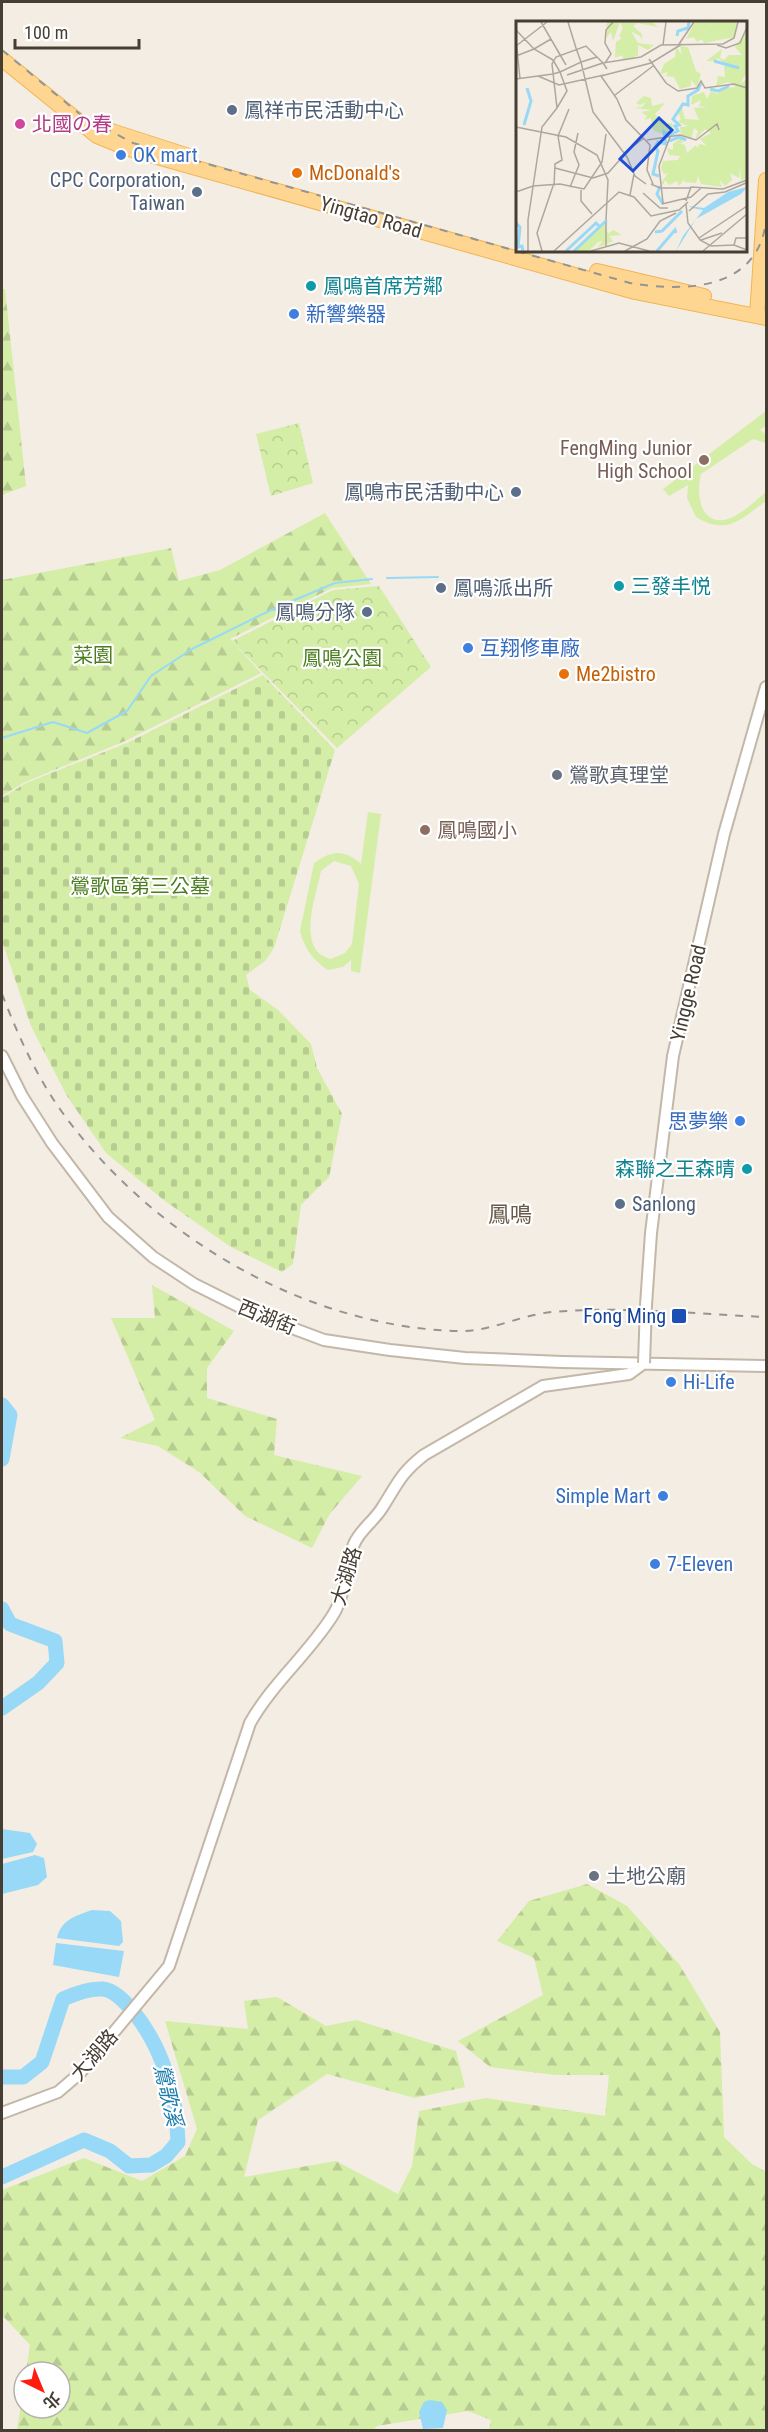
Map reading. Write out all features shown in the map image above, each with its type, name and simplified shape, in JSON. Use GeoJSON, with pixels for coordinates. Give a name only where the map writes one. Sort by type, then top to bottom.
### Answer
{"type":"FeatureCollection","features":[{"type":"Feature","properties":{"kind":"main road","name":"Yingtao Road"},"geometry":{"type":"LineString","coordinates":[[2,48],[101,128],[113,133],[516,249]]}},
{"type":"Feature","properties":{"kind":"main road","name":"Yingtao Road"},"geometry":{"type":"LineString","coordinates":[[2,59],[97,136],[129,149],[635,292],[762,313]]}},
{"type":"Feature","properties":{"kind":"main road"},"geometry":{"type":"LineString","coordinates":[[762,313],[766,180]]}},
{"type":"Feature","properties":{"kind":"main road","name":"Yingtao Road"},"geometry":{"type":"LineString","coordinates":[[526,252],[762,313]]}},
{"type":"Feature","properties":{"kind":"street","name":"Yingge Road"},"geometry":{"type":"LineString","coordinates":[[644,1362],[651,1233],[673,1056],[724,834],[766,687]]}},
{"type":"Feature","properties":{"kind":"street","name":"西湖街"},"geometry":{"type":"LineString","coordinates":[[2,1056],[22,1096],[52,1143],[108,1217],[153,1257],[186,1279],[252,1313],[324,1340],[390,1350],[476,1358],[644,1362]]}},
{"type":"Feature","properties":{"kind":"street"},"geometry":{"type":"LineString","coordinates":[[644,1362],[714,1367],[766,1366]]}},
{"type":"Feature","properties":{"kind":"street","name":"大湖路"},"geometry":{"type":"LineString","coordinates":[[2,2113],[58,2092],[79,2074],[169,1966],[250,1723],[264,1699],[331,1619],[340,1604],[355,1543],[381,1510],[394,1484],[406,1469],[424,1455],[543,1386],[629,1374],[644,1362]]}},
{"type":"Feature","properties":{"kind":"green space"},"geometry":{"type":"Polygon","coordinates":[[[2,289],[5,289],[26,486],[2,495],[2,289]]]}},
{"type":"Feature","properties":{"kind":"green space"},"geometry":{"type":"Polygon","coordinates":[[[766,411],[766,426],[760,430],[766,434],[766,443],[753,439],[701,474],[699,490],[702,506],[705,513],[718,520],[728,519],[738,514],[766,492],[766,501],[749,514],[725,525],[707,523],[696,517],[687,498],[688,485],[669,496],[663,489],[766,411]]]}},
{"type":"Feature","properties":{"kind":"green space"},"geometry":{"type":"Polygon","coordinates":[[[299,423],[313,483],[271,496],[256,434],[299,423]]]}},
{"type":"Feature","properties":{"kind":"green space","name":"菜園"},"geometry":{"type":"Polygon","coordinates":[[[325,513],[371,584],[332,588],[230,639],[261,673],[125,741],[25,782],[2,796],[2,580],[171,548],[179,581],[220,570],[325,513]]]}},
{"type":"Feature","properties":{"kind":"green space","name":"鳳鳴公園"},"geometry":{"type":"Polygon","coordinates":[[[379,586],[431,667],[337,748],[232,641],[333,590],[379,586]]]}},
{"type":"Feature","properties":{"kind":"green space","name":"鶯歌區第三公墓"},"geometry":{"type":"Polygon","coordinates":[[[263,675],[335,750],[274,948],[265,961],[246,975],[250,990],[278,1010],[311,1044],[317,1068],[342,1114],[329,1177],[301,1205],[293,1264],[282,1272],[231,1247],[165,1201],[106,1153],[67,1096],[31,1026],[2,941],[2,798],[26,783],[127,743],[263,675]]]}},
{"type":"Feature","properties":{"kind":"green space"},"geometry":{"type":"Polygon","coordinates":[[[368,812],[381,814],[360,973],[351,971],[351,960],[343,967],[328,970],[310,953],[300,931],[314,863],[338,853],[349,856],[361,864],[368,812]],[[334,861],[321,871],[312,908],[311,934],[314,945],[320,954],[331,959],[345,953],[352,944],[359,884],[351,866],[334,861]]]}},
{"type":"Feature","properties":{"kind":"green space"},"geometry":{"type":"Polygon","coordinates":[[[152,1285],[234,1331],[207,1368],[207,1398],[277,1419],[274,1455],[362,1476],[329,1515],[312,1548],[245,1516],[199,1472],[158,1446],[120,1438],[155,1420],[111,1318],[155,1318],[152,1285]]]}},
{"type":"Feature","properties":{"kind":"green space"},"geometry":{"type":"Polygon","coordinates":[[[587,1884],[627,1906],[679,1964],[720,2032],[724,2137],[752,2164],[766,2172],[766,2430],[489,2430],[491,2420],[468,2411],[377,2426],[373,2430],[17,2430],[19,2420],[72,2420],[72,2360],[28,2360],[30,2345],[2,2315],[2,2190],[84,2158],[142,2181],[185,2156],[197,2129],[165,2021],[248,2029],[244,2001],[277,1997],[326,2026],[356,2020],[456,2051],[465,2087],[415,2098],[327,2074],[258,2120],[244,2177],[336,2161],[398,2194],[412,2166],[419,2111],[486,2098],[605,2116],[609,2075],[556,2075],[490,2067],[458,2041],[543,1995],[534,1958],[497,1941],[529,1901],[587,1884]]]}},
{"type":"Feature","properties":{"kind":"water"},"geometry":{"type":"Polygon","coordinates":[[[2,1829],[30,1833],[37,1844],[33,1852],[2,1859],[2,1829]]]}},
{"type":"Feature","properties":{"kind":"water"},"geometry":{"type":"Polygon","coordinates":[[[35,1855],[44,1858],[47,1877],[38,1885],[2,1894],[2,1864],[35,1855]]]}},
{"type":"Feature","properties":{"kind":"water"},"geometry":{"type":"Polygon","coordinates":[[[92,1910],[110,1911],[121,1921],[123,1942],[119,1946],[57,1938],[65,1923],[92,1910]]]}},
{"type":"Feature","properties":{"kind":"water"},"geometry":{"type":"Polygon","coordinates":[[[56,1943],[124,1951],[119,1977],[53,1965],[56,1943]]]}},
{"type":"Feature","properties":{"kind":"water"},"geometry":{"type":"Polygon","coordinates":[[[430,2400],[442,2402],[447,2410],[443,2428],[423,2429],[419,2412],[424,2402],[430,2400]]]}},
{"type":"Feature","properties":{"kind":"waterway"},"geometry":{"type":"LineString","coordinates":[[387,578],[438,577]]}},
{"type":"Feature","properties":{"kind":"waterway"},"geometry":{"type":"LineString","coordinates":[[2,738],[53,722],[87,733],[127,711],[151,676],[192,649],[271,610],[335,583],[372,579]]}},
{"type":"Feature","properties":{"kind":"waterway","name":"鶯歌溪"},"geometry":{"type":"LineString","coordinates":[[2,1405],[10,1415],[2,1459]]}},
{"type":"Feature","properties":{"kind":"waterway","name":"鶯歌溪"},"geometry":{"type":"LineString","coordinates":[[2,1609],[10,1624],[55,1641],[57,1663],[38,1683],[2,1708]]}},
{"type":"Feature","properties":{"kind":"waterway","name":"鶯歌溪"},"geometry":{"type":"LineString","coordinates":[[2,2077],[23,2077],[42,2062],[63,1999],[88,1990],[107,1990],[119,1997],[132,2010],[152,2039],[171,2089],[178,2142],[166,2156],[151,2165],[129,2166],[110,2151],[84,2140],[2,2177]]}},
{"type":"Feature","properties":{"kind":"railway"},"geometry":{"type":"LineString","coordinates":[[2,50],[81,115],[133,143],[516,251]]}},
{"type":"Feature","properties":{"kind":"railway"},"geometry":{"type":"LineString","coordinates":[[520,252],[630,283],[651,286],[695,286],[715,282],[734,274],[749,261],[760,244],[766,221]]}},
{"type":"Feature","properties":{"kind":"railway"},"geometry":{"type":"LineString","coordinates":[[2,994],[21,1040],[44,1084],[62,1112],[98,1157],[140,1198],[186,1234],[236,1266],[288,1292],[344,1312],[400,1325],[458,1331],[482,1329],[540,1314],[579,1310],[632,1310],[766,1317]]}},
{"type":"Feature","properties":{"kind":"place","name":"鳳祥市民活動中心"},"geometry":{"type":"Point","coordinates":[232,110]}},
{"type":"Feature","properties":{"kind":"place","name":"北國の春"},"geometry":{"type":"Point","coordinates":[20,124]}},
{"type":"Feature","properties":{"kind":"place","name":"OK mart"},"geometry":{"type":"Point","coordinates":[121,155]}},
{"type":"Feature","properties":{"kind":"place","name":"McDonald's"},"geometry":{"type":"Point","coordinates":[297,173]}},
{"type":"Feature","properties":{"kind":"place","name":"CPC Corporation, Taiwan"},"geometry":{"type":"Point","coordinates":[197,192]}},
{"type":"Feature","properties":{"kind":"place","name":"鳳鳴首席芳鄰"},"geometry":{"type":"Point","coordinates":[311,286]}},
{"type":"Feature","properties":{"kind":"place","name":"新響樂器"},"geometry":{"type":"Point","coordinates":[294,314]}},
{"type":"Feature","properties":{"kind":"place","name":"FengMing Junior High School"},"geometry":{"type":"Point","coordinates":[704,460]}},
{"type":"Feature","properties":{"kind":"place","name":"鳳鳴市民活動中心"},"geometry":{"type":"Point","coordinates":[516,492]}},
{"type":"Feature","properties":{"kind":"place","name":"三發丰悦"},"geometry":{"type":"Point","coordinates":[619,586]}},
{"type":"Feature","properties":{"kind":"place","name":"鳳鳴派出所"},"geometry":{"type":"Point","coordinates":[441,588]}},
{"type":"Feature","properties":{"kind":"place","name":"鳳鳴分隊"},"geometry":{"type":"Point","coordinates":[367,612]}},
{"type":"Feature","properties":{"kind":"place","name":"互翔修車廠"},"geometry":{"type":"Point","coordinates":[468,648]}},
{"type":"Feature","properties":{"kind":"place","name":"Me2bistro"},"geometry":{"type":"Point","coordinates":[564,674]}},
{"type":"Feature","properties":{"kind":"place","name":"鶯歌真理堂"},"geometry":{"type":"Point","coordinates":[557,775]}},
{"type":"Feature","properties":{"kind":"place","name":"鳳鳴國小"},"geometry":{"type":"Point","coordinates":[425,830]}},
{"type":"Feature","properties":{"kind":"place","name":"思夢樂"},"geometry":{"type":"Point","coordinates":[740,1121]}},
{"type":"Feature","properties":{"kind":"place","name":"森聯之王森晴"},"geometry":{"type":"Point","coordinates":[747,1169]}},
{"type":"Feature","properties":{"kind":"place","name":"Sanlong"},"geometry":{"type":"Point","coordinates":[620,1204]}},
{"type":"Feature","properties":{"kind":"place","name":"Fong Ming"},"geometry":{"type":"Point","coordinates":[679,1316]}},
{"type":"Feature","properties":{"kind":"place","name":"Hi-Life"},"geometry":{"type":"Point","coordinates":[671,1382]}},
{"type":"Feature","properties":{"kind":"place","name":"Simple Mart"},"geometry":{"type":"Point","coordinates":[663,1496]}},
{"type":"Feature","properties":{"kind":"place","name":"7-Eleven"},"geometry":{"type":"Point","coordinates":[655,1564]}},
{"type":"Feature","properties":{"kind":"place","name":"土地公廟"},"geometry":{"type":"Point","coordinates":[594,1876]}},
{"type":"Feature","properties":{"kind":"district","name":"鳳鳴"},"geometry":{"type":"Point","coordinates":[510,1214]}}]}
